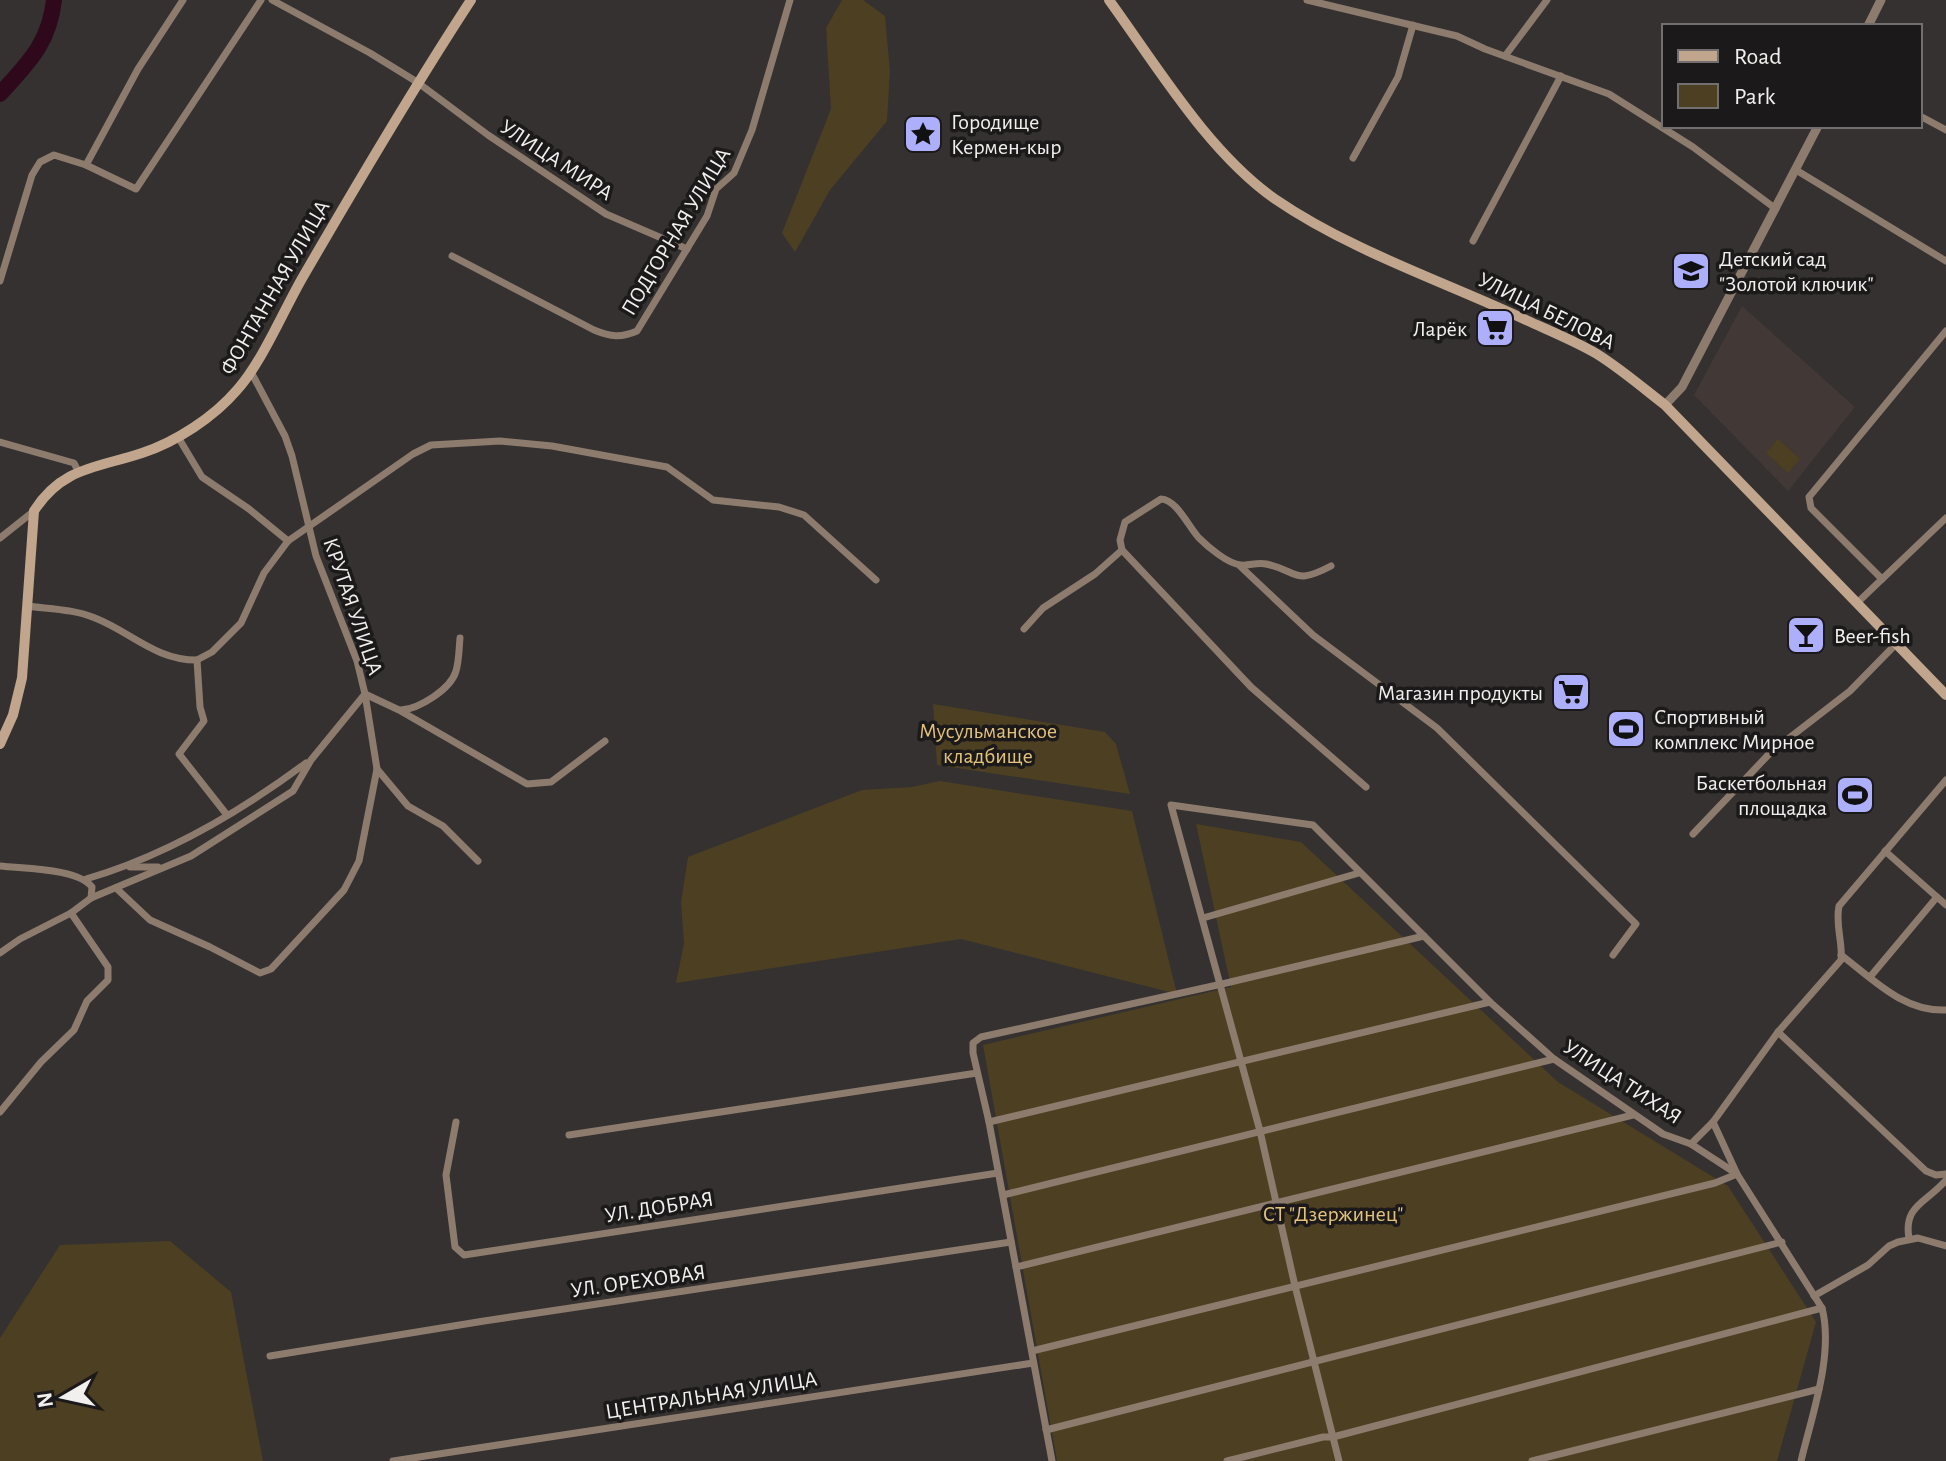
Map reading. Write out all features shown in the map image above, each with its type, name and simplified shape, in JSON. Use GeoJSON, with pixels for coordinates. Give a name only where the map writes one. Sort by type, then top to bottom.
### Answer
{"type":"FeatureCollection","features":[{"type":"Feature","properties":{"kind":"main road","name":"ФОНТАННАЯ УЛИЦА"},"geometry":{"type":"LineString","coordinates":[[34,511],[45,494],[78,471],[143,453],[178,437],[216,410],[236,391],[251,372],[417,82],[471,0]]}},
{"type":"Feature","properties":{"kind":"main road","name":"УЛИЦА БЕЛОВА"},"geometry":{"type":"LineString","coordinates":[[1109,0],[1206,132],[1237,168],[1276,199],[1357,244],[1597,354],[1665,405],[1946,695]]}},
{"type":"Feature","properties":{"kind":"main road"},"geometry":{"type":"LineString","coordinates":[[0,744],[19,696],[34,511]]}},
{"type":"Feature","properties":{"kind":"street"},"geometry":{"type":"LineString","coordinates":[[86,165],[138,69],[183,0]]}},
{"type":"Feature","properties":{"kind":"street"},"geometry":{"type":"LineString","coordinates":[[0,281],[35,168],[54,155],[86,165],[136,189],[261,0]]}},
{"type":"Feature","properties":{"kind":"street","name":"УЛИЦА МИРА"},"geometry":{"type":"LineString","coordinates":[[272,0],[417,82],[488,135],[606,214],[687,249]]}},
{"type":"Feature","properties":{"kind":"street","name":"ПОДГОРНАЯ УЛИЦА"},"geometry":{"type":"LineString","coordinates":[[452,256],[594,330],[610,336],[637,331],[707,216],[716,189],[734,173],[752,130],[790,0]]}},
{"type":"Feature","properties":{"kind":"street"},"geometry":{"type":"LineString","coordinates":[[1307,0],[1457,36],[1609,94],[1662,127]]}},
{"type":"Feature","properties":{"kind":"street"},"geometry":{"type":"LineString","coordinates":[[1505,56],[1547,0]]}},
{"type":"Feature","properties":{"kind":"street"},"geometry":{"type":"LineString","coordinates":[[1869,24],[1881,0]]}},
{"type":"Feature","properties":{"kind":"street"},"geometry":{"type":"LineString","coordinates":[[1353,158],[1398,77],[1413,25]]}},
{"type":"Feature","properties":{"kind":"street"},"geometry":{"type":"LineString","coordinates":[[1473,241],[1561,76]]}},
{"type":"Feature","properties":{"kind":"street"},"geometry":{"type":"LineString","coordinates":[[1922,117],[1946,130]]}},
{"type":"Feature","properties":{"kind":"street"},"geometry":{"type":"LineString","coordinates":[[1663,128],[1776,209]]}},
{"type":"Feature","properties":{"kind":"street"},"geometry":{"type":"LineString","coordinates":[[1665,405],[1682,387],[1817,128]]}},
{"type":"Feature","properties":{"kind":"street"},"geometry":{"type":"LineString","coordinates":[[1796,170],[1946,261]]}},
{"type":"Feature","properties":{"kind":"street"},"geometry":{"type":"LineString","coordinates":[[1882,579],[1811,508],[1809,497],[1946,331]]}},
{"type":"Feature","properties":{"kind":"street","name":"КРУТАЯ УЛИЦА"},"geometry":{"type":"LineString","coordinates":[[0,953],[71,913],[91,898],[191,856],[293,791],[311,760],[365,694],[357,661],[316,556],[288,446],[251,372]]}},
{"type":"Feature","properties":{"kind":"street"},"geometry":{"type":"LineString","coordinates":[[178,437],[202,477],[288,541]]}},
{"type":"Feature","properties":{"kind":"street"},"geometry":{"type":"LineString","coordinates":[[27,606],[94,617],[140,644],[180,659],[197,660],[212,652],[241,623],[264,573],[288,541],[413,454],[431,445],[500,441],[552,446],[667,467],[713,500],[779,507],[804,515],[876,580]]}},
{"type":"Feature","properties":{"kind":"street"},"geometry":{"type":"LineString","coordinates":[[0,442],[74,463],[78,471]]}},
{"type":"Feature","properties":{"kind":"street"},"geometry":{"type":"LineString","coordinates":[[1366,787],[1251,687],[1122,550],[1120,540],[1125,522],[1164,498],[1169,501],[1200,539],[1240,566],[1313,635],[1437,728],[1636,924],[1613,955]]}},
{"type":"Feature","properties":{"kind":"street","name":"ФОНТАННАЯ УЛИЦА"},"geometry":{"type":"LineString","coordinates":[[0,538],[34,511]]}},
{"type":"Feature","properties":{"kind":"street"},"geometry":{"type":"LineString","coordinates":[[1857,603],[1946,518]]}},
{"type":"Feature","properties":{"kind":"street"},"geometry":{"type":"LineString","coordinates":[[1024,629],[1043,608],[1095,574],[1122,550]]}},
{"type":"Feature","properties":{"kind":"street"},"geometry":{"type":"LineString","coordinates":[[1240,566],[1266,564],[1304,577],[1331,566]]}},
{"type":"Feature","properties":{"kind":"street"},"geometry":{"type":"LineString","coordinates":[[399,710],[410,710],[445,686],[456,673],[460,638]]}},
{"type":"Feature","properties":{"kind":"street"},"geometry":{"type":"LineString","coordinates":[[1693,834],[1771,752],[1850,691],[1896,644]]}},
{"type":"Feature","properties":{"kind":"street"},"geometry":{"type":"LineString","coordinates":[[197,660],[204,721],[179,754],[227,815]]}},
{"type":"Feature","properties":{"kind":"street"},"geometry":{"type":"LineString","coordinates":[[365,694],[399,710],[527,784],[551,782],[605,741]]}},
{"type":"Feature","properties":{"kind":"street"},"geometry":{"type":"LineString","coordinates":[[116,888],[150,920],[175,929],[260,973],[266,972],[344,890],[359,861],[377,769],[365,694]]}},
{"type":"Feature","properties":{"kind":"street"},"geometry":{"type":"LineString","coordinates":[[0,866],[69,874],[86,879],[128,867],[255,801],[311,760]]}},
{"type":"Feature","properties":{"kind":"street"},"geometry":{"type":"LineString","coordinates":[[377,769],[408,806],[443,826],[478,861]]}},
{"type":"Feature","properties":{"kind":"street"},"geometry":{"type":"LineString","coordinates":[[1946,780],[1839,906],[1836,919],[1841,955],[1904,1002],[1946,1010]]}},
{"type":"Feature","properties":{"kind":"street","name":"УЛИЦА ТИХАЯ"},"geometry":{"type":"LineString","coordinates":[[1203,918],[1171,805],[1313,825],[1490,1002],[1554,1059],[1663,1134],[1691,1144],[1713,1122],[1778,1032],[1841,960],[1841,955]]}},
{"type":"Feature","properties":{"kind":"street"},"geometry":{"type":"LineString","coordinates":[[1885,851],[1946,905]]}},
{"type":"Feature","properties":{"kind":"street"},"geometry":{"type":"LineString","coordinates":[[128,867],[162,867]]}},
{"type":"Feature","properties":{"kind":"street"},"geometry":{"type":"LineString","coordinates":[[1339,1461],[1260,1131],[1203,918],[1359,873]]}},
{"type":"Feature","properties":{"kind":"street"},"geometry":{"type":"LineString","coordinates":[[86,879],[92,887],[91,898]]}},
{"type":"Feature","properties":{"kind":"street"},"geometry":{"type":"LineString","coordinates":[[1870,977],[1937,897]]}},
{"type":"Feature","properties":{"kind":"street"},"geometry":{"type":"LineString","coordinates":[[0,1112],[41,1062],[74,1030],[87,1001],[108,980],[108,967],[71,913]]}},
{"type":"Feature","properties":{"kind":"street"},"geometry":{"type":"LineString","coordinates":[[1052,1461],[989,1122],[972,1047],[981,1037],[1424,936]]}},
{"type":"Feature","properties":{"kind":"street"},"geometry":{"type":"LineString","coordinates":[[989,1122],[1490,1002]]}},
{"type":"Feature","properties":{"kind":"street"},"geometry":{"type":"LineString","coordinates":[[1778,1032],[1926,1171],[1946,1177]]}},
{"type":"Feature","properties":{"kind":"street"},"geometry":{"type":"LineString","coordinates":[[1003,1195],[1554,1059]]}},
{"type":"Feature","properties":{"kind":"street"},"geometry":{"type":"LineString","coordinates":[[569,1135],[977,1073]]}},
{"type":"Feature","properties":{"kind":"street"},"geometry":{"type":"LineString","coordinates":[[1016,1267],[1633,1115]]}},
{"type":"Feature","properties":{"kind":"street","name":"УЛ. ДОБРАЯ"},"geometry":{"type":"LineString","coordinates":[[456,1122],[446,1175],[455,1247],[464,1255],[998,1173]]}},
{"type":"Feature","properties":{"kind":"street"},"geometry":{"type":"LineString","coordinates":[[1713,1122],[1737,1174],[1822,1308],[1827,1327],[1819,1389],[1801,1461]]}},
{"type":"Feature","properties":{"kind":"street"},"geometry":{"type":"LineString","coordinates":[[1691,1144],[1737,1174]]}},
{"type":"Feature","properties":{"kind":"street"},"geometry":{"type":"LineString","coordinates":[[1032,1351],[1715,1183],[1737,1174]]}},
{"type":"Feature","properties":{"kind":"street"},"geometry":{"type":"LineString","coordinates":[[1909,1238],[1909,1216],[1946,1177]]}},
{"type":"Feature","properties":{"kind":"street"},"geometry":{"type":"LineString","coordinates":[[1814,1296],[1868,1265],[1889,1246],[1909,1238],[1946,1246]]}},
{"type":"Feature","properties":{"kind":"street","name":"УЛ. ОРЕХОВАЯ"},"geometry":{"type":"LineString","coordinates":[[270,1356],[1011,1242]]}},
{"type":"Feature","properties":{"kind":"street"},"geometry":{"type":"LineString","coordinates":[[1046,1430],[1782,1242]]}},
{"type":"Feature","properties":{"kind":"street"},"geometry":{"type":"LineString","coordinates":[[1227,1461],[1333,1437],[1822,1308]]}},
{"type":"Feature","properties":{"kind":"street","name":"ЦЕНТРАЛЬНАЯ УЛИЦА"},"geometry":{"type":"LineString","coordinates":[[393,1461],[1033,1363]]}},
{"type":"Feature","properties":{"kind":"street"},"geometry":{"type":"LineString","coordinates":[[1532,1461],[1819,1389]]}},
{"type":"Feature","properties":{"kind":"shaded area"},"geometry":{"type":"Polygon","coordinates":[[[1742,306],[1855,407],[1788,491],[1694,395],[1742,306]]]}},
{"type":"Feature","properties":{"kind":"green space"},"geometry":{"type":"Polygon","coordinates":[[[842,0],[863,0],[885,16],[890,71],[887,121],[830,190],[795,252],[782,233],[831,109],[826,28],[842,0]]]}},
{"type":"Feature","properties":{"kind":"green space"},"geometry":{"type":"Polygon","coordinates":[[[1778,439],[1800,459],[1788,473],[1766,453],[1778,439]]]}},
{"type":"Feature","properties":{"kind":"green space","name":"Мусульманское кладбище"},"geometry":{"type":"Polygon","coordinates":[[[933,704],[1105,732],[1116,744],[1130,794],[937,765],[933,704]]]}},
{"type":"Feature","properties":{"kind":"green space","name":"Баскетбольная площадка"},"geometry":{"type":"Polygon","coordinates":[[[1851,777],[1874,799],[1860,814],[1837,792],[1851,777]]]}},
{"type":"Feature","properties":{"kind":"green space"},"geometry":{"type":"Polygon","coordinates":[[[940,781],[1132,811],[1177,994],[961,939],[676,983],[684,943],[681,902],[688,857],[862,790],[912,787],[940,781]]]}},
{"type":"Feature","properties":{"kind":"green space","name":"СТ \"Дзержинец\""},"geometry":{"type":"Polygon","coordinates":[[[1196,824],[1301,842],[1558,1082],[1728,1186],[1816,1322],[1777,1461],[1057,1461],[983,1045],[1231,987],[1196,824]]]}},
{"type":"Feature","properties":{"kind":"green space"},"geometry":{"type":"Polygon","coordinates":[[[170,1241],[231,1292],[263,1461],[0,1461],[0,1338],[60,1245],[170,1241]]]}},
{"type":"Feature","properties":{"kind":"waterway"},"geometry":{"type":"LineString","coordinates":[[0,94],[36,52],[47,29],[54,0]]}},
{"type":"Feature","properties":{"kind":"place","name":"Городище Кермен-кыр"},"geometry":{"type":"Point","coordinates":[923,134]}},
{"type":"Feature","properties":{"kind":"place","name":"Детский сад \"Золотой ключик\""},"geometry":{"type":"Point","coordinates":[1691,271]}},
{"type":"Feature","properties":{"kind":"place","name":"Ларёк"},"geometry":{"type":"Point","coordinates":[1495,328]}},
{"type":"Feature","properties":{"kind":"place","name":"Beer-fish"},"geometry":{"type":"Point","coordinates":[1806,635]}},
{"type":"Feature","properties":{"kind":"place","name":"Магазин продукты"},"geometry":{"type":"Point","coordinates":[1571,692]}},
{"type":"Feature","properties":{"kind":"place","name":"Спортивный комплекс Мирное"},"geometry":{"type":"Point","coordinates":[1626,729]}},
{"type":"Feature","properties":{"kind":"place","name":"Баскетбольная площадка"},"geometry":{"type":"Point","coordinates":[1855,795]}}]}
